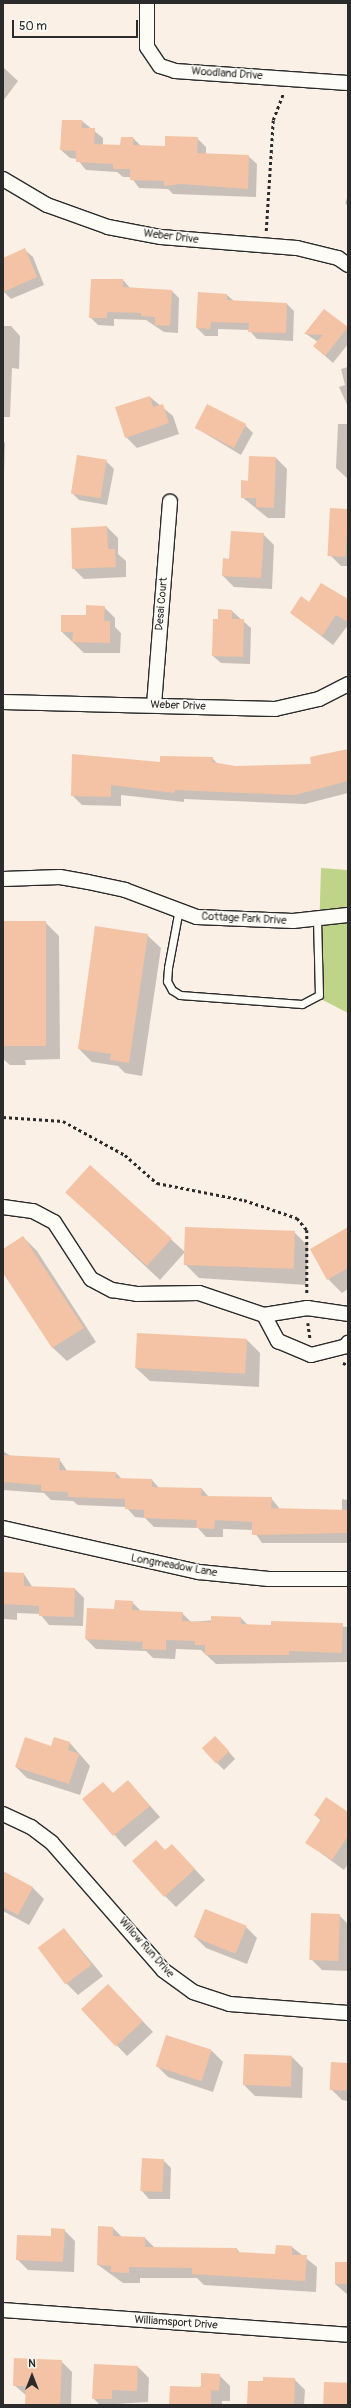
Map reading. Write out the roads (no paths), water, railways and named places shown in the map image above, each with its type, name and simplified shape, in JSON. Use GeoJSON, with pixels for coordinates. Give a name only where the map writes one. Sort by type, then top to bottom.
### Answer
{"type":"FeatureCollection","features":[{"type":"Feature","properties":{"kind":"street","name":"Woodland Drive"},"geometry":{"type":"LineString","coordinates":[[146,10],[147,47],[160,66],[175,71],[348,83]]}},
{"type":"Feature","properties":{"kind":"street","name":"Weber Drive"},"geometry":{"type":"LineString","coordinates":[[3,179],[47,205],[108,227],[161,237],[265,245],[310,251],[338,258],[348,265]]}},
{"type":"Feature","properties":{"kind":"street","name":"Desai Court"},"geometry":{"type":"LineString","coordinates":[[154,705],[170,502]]}},
{"type":"Feature","properties":{"kind":"street","name":"Weber Drive"},"geometry":{"type":"LineString","coordinates":[[3,702],[275,709],[319,699],[348,684]]}},
{"type":"Feature","properties":{"kind":"street","name":"Cottage Park Drive"},"geometry":{"type":"LineString","coordinates":[[3,878],[60,877],[88,882],[179,909],[197,917],[235,920],[317,919],[348,916]]}},
{"type":"Feature","properties":{"kind":"street"},"geometry":{"type":"LineString","coordinates":[[3,1207],[33,1211],[54,1222],[91,1279],[112,1290],[137,1294],[199,1293],[264,1315],[306,1308],[348,1314]]}},
{"type":"Feature","properties":{"kind":"street"},"geometry":{"type":"LineString","coordinates":[[264,1315],[278,1341],[311,1355],[346,1346],[348,1343]]}},
{"type":"Feature","properties":{"kind":"street","name":"Longmeadow Lane"},"geometry":{"type":"LineString","coordinates":[[3,1528],[205,1572],[269,1579],[348,1579]]}},
{"type":"Feature","properties":{"kind":"street","name":"Willow Run Drive"},"geometry":{"type":"LineString","coordinates":[[3,1814],[31,1827],[52,1843],[163,1970],[193,1992],[230,2004],[348,2013]]}},
{"type":"Feature","properties":{"kind":"street","name":"Williamsport Drive"},"geometry":{"type":"LineString","coordinates":[[3,2310],[348,2335]]}},
{"type":"Feature","properties":{"kind":"lane"},"geometry":{"type":"LineString","coordinates":[[179,909],[168,968],[167,982],[172,990],[180,995],[302,1004],[319,995],[317,919]]}}]}
